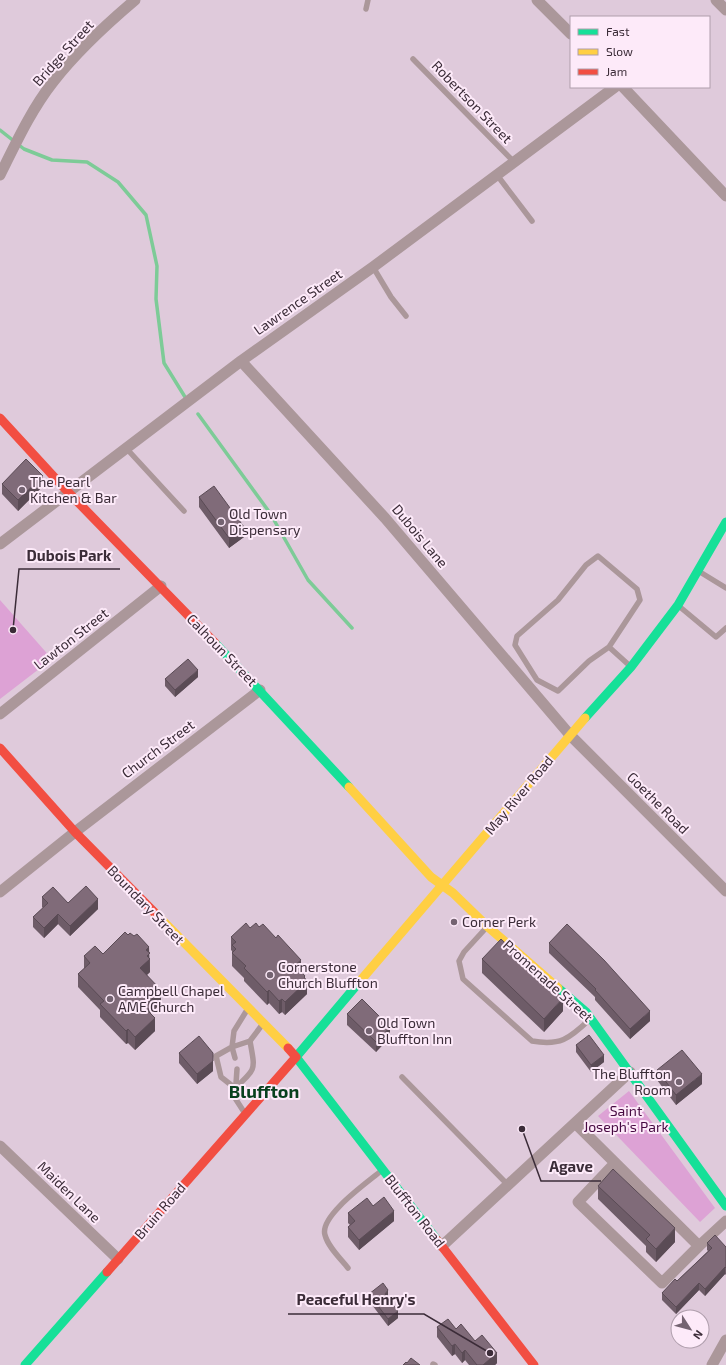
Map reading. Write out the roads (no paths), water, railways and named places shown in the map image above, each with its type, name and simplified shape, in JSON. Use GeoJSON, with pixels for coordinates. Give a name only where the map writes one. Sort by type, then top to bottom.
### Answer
{"type":"FeatureCollection","features":[{"type":"Feature","properties":{"kind":"street","name":"Bridge Street"},"geometry":{"type":"LineString","coordinates":[[2,170],[28,121],[49,88],[67,66],[135,0]]}},
{"type":"Feature","properties":{"kind":"street"},"geometry":{"type":"LineString","coordinates":[[538,0],[570,33]]}},
{"type":"Feature","properties":{"kind":"street"},"geometry":{"type":"LineString","coordinates":[[716,0],[726,10]]}},
{"type":"Feature","properties":{"kind":"street","name":"Lawrence Street"},"geometry":{"type":"LineString","coordinates":[[0,544],[67,491],[241,361],[373,267],[614,88]]}},
{"type":"Feature","properties":{"kind":"street"},"geometry":{"type":"LineString","coordinates":[[624,88],[726,196]]}},
{"type":"Feature","properties":{"kind":"street","name":"Dubois Lane"},"geometry":{"type":"LineString","coordinates":[[241,361],[386,518],[570,735]]}},
{"type":"Feature","properties":{"kind":"street","name":"Calhoun Street"},"geometry":{"type":"LineString","coordinates":[[0,418],[67,491],[161,586],[260,690],[430,877],[440,886]]}},
{"type":"Feature","properties":{"kind":"street","name":"May River Road"},"geometry":{"type":"LineString","coordinates":[[296,1057],[440,886],[570,735],[631,667],[678,606],[726,522]]}},
{"type":"Feature","properties":{"kind":"street","name":"Lawton Street"},"geometry":{"type":"LineString","coordinates":[[0,714],[161,586]]}},
{"type":"Feature","properties":{"kind":"street","name":"Church Street"},"geometry":{"type":"LineString","coordinates":[[75,832],[260,690]]}},
{"type":"Feature","properties":{"kind":"street","name":"Goethe Road"},"geometry":{"type":"LineString","coordinates":[[570,735],[726,892]]}},
{"type":"Feature","properties":{"kind":"street","name":"Boundary Street"},"geometry":{"type":"LineString","coordinates":[[0,748],[75,832],[296,1057]]}},
{"type":"Feature","properties":{"kind":"street"},"geometry":{"type":"LineString","coordinates":[[0,892],[75,832]]}},
{"type":"Feature","properties":{"kind":"street","name":"Promenade Street"},"geometry":{"type":"LineString","coordinates":[[440,886],[452,893],[487,926],[586,1012],[726,1206]]}},
{"type":"Feature","properties":{"kind":"street","name":"Bruin Road"},"geometry":{"type":"LineString","coordinates":[[25,1365],[296,1057]]}},
{"type":"Feature","properties":{"kind":"street","name":"Bluffton Road"},"geometry":{"type":"LineString","coordinates":[[296,1057],[534,1365]]}},
{"type":"Feature","properties":{"kind":"street"},"geometry":{"type":"LineString","coordinates":[[442,1246],[630,1072]]}},
{"type":"Feature","properties":{"kind":"street"},"geometry":{"type":"LineString","coordinates":[[575,1123],[698,1246]]}},
{"type":"Feature","properties":{"kind":"street","name":"Maiden Lane"},"geometry":{"type":"LineString","coordinates":[[0,1146],[118,1259]]}},
{"type":"Feature","properties":{"kind":"street"},"geometry":{"type":"LineString","coordinates":[[615,1163],[578,1202],[662,1283],[698,1246],[726,1221]]}},
{"type":"Feature","properties":{"kind":"street"},"geometry":{"type":"LineString","coordinates":[[712,1365],[726,1340]]}},
{"type":"Feature","properties":{"kind":"lane"},"geometry":{"type":"LineString","coordinates":[[366,9],[368,0]]}},
{"type":"Feature","properties":{"kind":"lane","name":"Robertson Street"},"geometry":{"type":"LineString","coordinates":[[413,59],[514,163]]}},
{"type":"Feature","properties":{"kind":"lane"},"geometry":{"type":"LineString","coordinates":[[497,174],[532,221]]}},
{"type":"Feature","properties":{"kind":"lane"},"geometry":{"type":"LineString","coordinates":[[373,267],[391,296],[406,316]]}},
{"type":"Feature","properties":{"kind":"lane"},"geometry":{"type":"LineString","coordinates":[[125,448],[184,511]]}},
{"type":"Feature","properties":{"kind":"lane"},"geometry":{"type":"LineString","coordinates":[[598,556],[637,589],[640,600],[609,647],[589,662],[558,691],[536,680],[515,645],[517,636],[558,600],[586,565],[598,556]]}},
{"type":"Feature","properties":{"kind":"lane"},"geometry":{"type":"LineString","coordinates":[[698,571],[726,588]]}},
{"type":"Feature","properties":{"kind":"lane"},"geometry":{"type":"LineString","coordinates":[[678,606],[716,637],[726,628]]}},
{"type":"Feature","properties":{"kind":"lane"},"geometry":{"type":"LineString","coordinates":[[609,647],[631,667]]}},
{"type":"Feature","properties":{"kind":"lane"},"geometry":{"type":"LineString","coordinates":[[487,926],[464,952],[459,962],[460,971],[463,979],[509,1020],[532,1040],[545,1043],[566,1040],[591,1018]]}},
{"type":"Feature","properties":{"kind":"lane"},"geometry":{"type":"LineString","coordinates":[[235,1058],[232,1047],[234,1032],[248,1009]]}},
{"type":"Feature","properties":{"kind":"lane"},"geometry":{"type":"LineString","coordinates":[[235,1088],[221,1077],[216,1056],[232,1047],[250,1041],[263,1024]]}},
{"type":"Feature","properties":{"kind":"lane"},"geometry":{"type":"LineString","coordinates":[[235,1088],[251,1073],[254,1067],[250,1041]]}},
{"type":"Feature","properties":{"kind":"lane"},"geometry":{"type":"LineString","coordinates":[[237,1069],[235,1098],[246,1114]]}},
{"type":"Feature","properties":{"kind":"lane"},"geometry":{"type":"LineString","coordinates":[[402,1077],[508,1185]]}},
{"type":"Feature","properties":{"kind":"lane"},"geometry":{"type":"LineString","coordinates":[[348,1268],[325,1236],[326,1225],[341,1205],[356,1190],[383,1170]]}},
{"type":"Feature","properties":{"kind":"waterway"},"geometry":{"type":"LineString","coordinates":[[0,130],[24,149],[52,160],[87,162],[118,182],[146,215],[157,266],[156,299],[164,363],[185,397]]}},
{"type":"Feature","properties":{"kind":"waterway"},"geometry":{"type":"LineString","coordinates":[[198,414],[270,513],[308,580],[352,628]]}},
{"type":"Feature","properties":{"kind":"place","name":"The Pearl Kitchen & Bar"},"geometry":{"type":"Point","coordinates":[22,490]}},
{"type":"Feature","properties":{"kind":"place","name":"Old Town Dispensary"},"geometry":{"type":"Point","coordinates":[221,522]}},
{"type":"Feature","properties":{"kind":"place","name":"Dubois Park"},"geometry":{"type":"Point","coordinates":[13,630]}},
{"type":"Feature","properties":{"kind":"place","name":"Corner Perk"},"geometry":{"type":"Point","coordinates":[454,922]}},
{"type":"Feature","properties":{"kind":"place","name":"Cornerstone Church Bluffton"},"geometry":{"type":"Point","coordinates":[270,975]}},
{"type":"Feature","properties":{"kind":"place","name":"Campbell Chapel AME Church"},"geometry":{"type":"Point","coordinates":[110,999]}},
{"type":"Feature","properties":{"kind":"place","name":"Old Town Bluffton Inn"},"geometry":{"type":"Point","coordinates":[369,1031]}},
{"type":"Feature","properties":{"kind":"place","name":"The Bluffton Room"},"geometry":{"type":"Point","coordinates":[679,1082]}},
{"type":"Feature","properties":{"kind":"place","name":"Agave"},"geometry":{"type":"Point","coordinates":[522,1129]}},
{"type":"Feature","properties":{"kind":"place","name":"Peaceful Henry's"},"geometry":{"type":"Point","coordinates":[490,1353]}},
{"type":"Feature","properties":{"kind":"district","name":"Bluffton"},"geometry":{"type":"Point","coordinates":[264,1092]}},
{"type":"Feature","properties":{"kind":"park label","name":"Saint Joseph's Park"},"geometry":{"type":"Point","coordinates":[626,1120]}}]}
